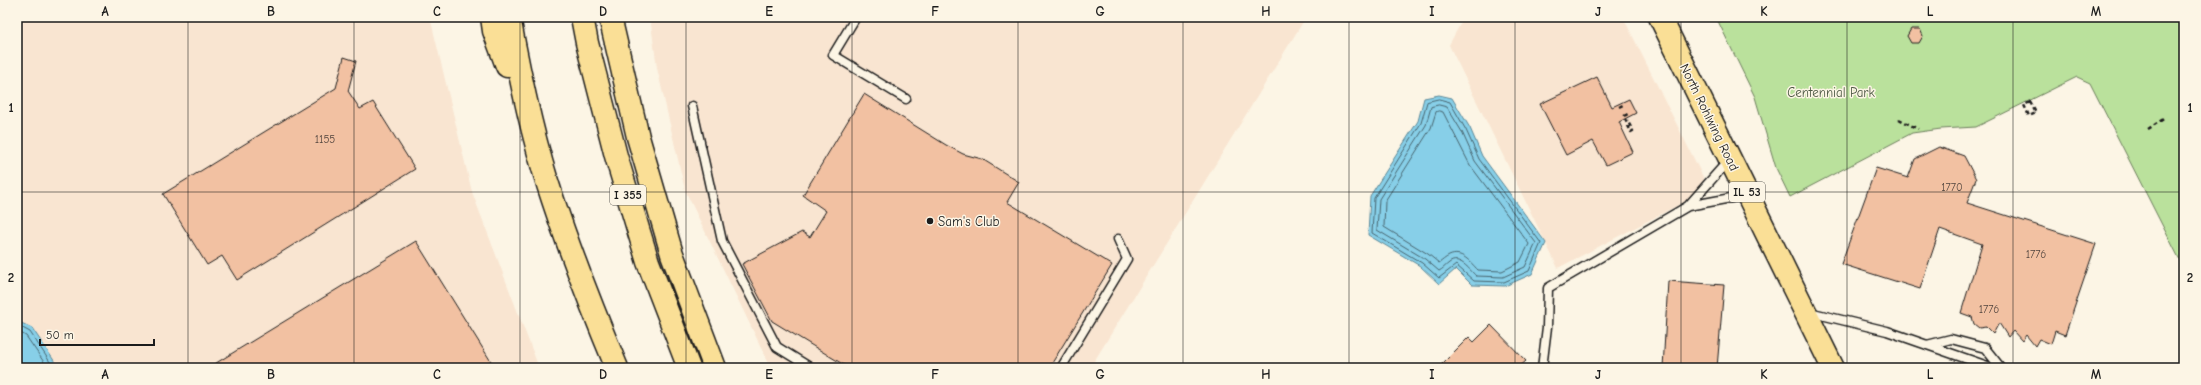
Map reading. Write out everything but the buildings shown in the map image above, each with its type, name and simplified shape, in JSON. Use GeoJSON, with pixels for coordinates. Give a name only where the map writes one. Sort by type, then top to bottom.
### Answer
{"type":"FeatureCollection","features":[{"type":"Feature","properties":{"kind":"main road"},"geometry":{"type":"LineString","coordinates":[[492,17],[494,31],[540,155]]}},
{"type":"Feature","properties":{"kind":"main road"},"geometry":{"type":"LineString","coordinates":[[509,17],[540,155],[553,200],[581,278],[617,368]]}},
{"type":"Feature","properties":{"kind":"main road","name":"I 355"},"geometry":{"type":"LineString","coordinates":[[582,17],[587,43],[616,156],[648,262],[689,368]]}},
{"type":"Feature","properties":{"kind":"main road"},"geometry":{"type":"LineString","coordinates":[[610,17],[638,137],[672,254],[715,368]]}},
{"type":"Feature","properties":{"kind":"main road","name":"North Rohlwing Road"},"geometry":{"type":"LineString","coordinates":[[1660,17],[1833,368]]}},
{"type":"Feature","properties":{"kind":"lane"},"geometry":{"type":"LineString","coordinates":[[856,17],[834,55],[906,99]]}},
{"type":"Feature","properties":{"kind":"lane"},"geometry":{"type":"LineString","coordinates":[[692,106],[722,241],[777,347],[811,368]]}},
{"type":"Feature","properties":{"kind":"lane"},"geometry":{"type":"LineString","coordinates":[[1542,368],[1547,327],[1548,288],[1688,206],[1730,159]]}},
{"type":"Feature","properties":{"kind":"lane"},"geometry":{"type":"LineString","coordinates":[[1688,206],[1748,195]]}},
{"type":"Feature","properties":{"kind":"lane"},"geometry":{"type":"LineString","coordinates":[[1061,368],[1127,259],[1118,240]]}},
{"type":"Feature","properties":{"kind":"lane"},"geometry":{"type":"LineString","coordinates":[[1805,311],[1887,331],[1993,368]]}},
{"type":"Feature","properties":{"kind":"lane"},"geometry":{"type":"LineString","coordinates":[[1927,346],[1951,339],[1985,348],[2001,368]]}},
{"type":"Feature","properties":{"kind":"path"},"geometry":{"type":"LineString","coordinates":[[2030,102],[2036,113],[2029,116],[2024,105],[2030,102]]}},
{"type":"Feature","properties":{"kind":"path"},"geometry":{"type":"LineString","coordinates":[[1619,107],[1623,105]]}},
{"type":"Feature","properties":{"kind":"path"},"geometry":{"type":"LineString","coordinates":[[1625,118],[1628,114]]}},
{"type":"Feature","properties":{"kind":"path"},"geometry":{"type":"LineString","coordinates":[[2148,129],[2165,118]]}},
{"type":"Feature","properties":{"kind":"path"},"geometry":{"type":"LineString","coordinates":[[1899,119],[1918,129]]}},
{"type":"Feature","properties":{"kind":"shaded area"},"geometry":{"type":"Polygon","coordinates":[[[17,17],[430,17],[472,192],[539,368],[17,368],[17,17]]]}},
{"type":"Feature","properties":{"kind":"shaded area"},"geometry":{"type":"Polygon","coordinates":[[[650,17],[1306,17],[1090,368],[771,368],[685,190],[657,68],[650,17]]]}},
{"type":"Feature","properties":{"kind":"shaded area"},"geometry":{"type":"Polygon","coordinates":[[[1464,17],[1623,17],[1709,189],[1558,268],[1449,45],[1464,17]]]}},
{"type":"Feature","properties":{"kind":"green space","name":"Centennial Park"},"geometry":{"type":"Polygon","coordinates":[[[1716,17],[2184,17],[2184,268],[2090,83],[2077,77],[1976,127],[1941,129],[1912,133],[1790,197],[1776,168],[1755,97],[1716,17]]]}},
{"type":"Feature","properties":{"kind":"water"},"geometry":{"type":"Polygon","coordinates":[[[1439,95],[1452,98],[1470,128],[1482,156],[1546,243],[1532,274],[1505,286],[1472,285],[1456,269],[1439,284],[1420,266],[1368,235],[1370,196],[1418,121],[1424,98],[1439,95]]]}},
{"type":"Feature","properties":{"kind":"water"},"geometry":{"type":"Polygon","coordinates":[[[17,321],[32,328],[59,368],[17,368],[17,321]]]}},
{"type":"Feature","properties":{"kind":"place","name":"Sam's Club"},"geometry":{"type":"Point","coordinates":[930,221]}}]}
